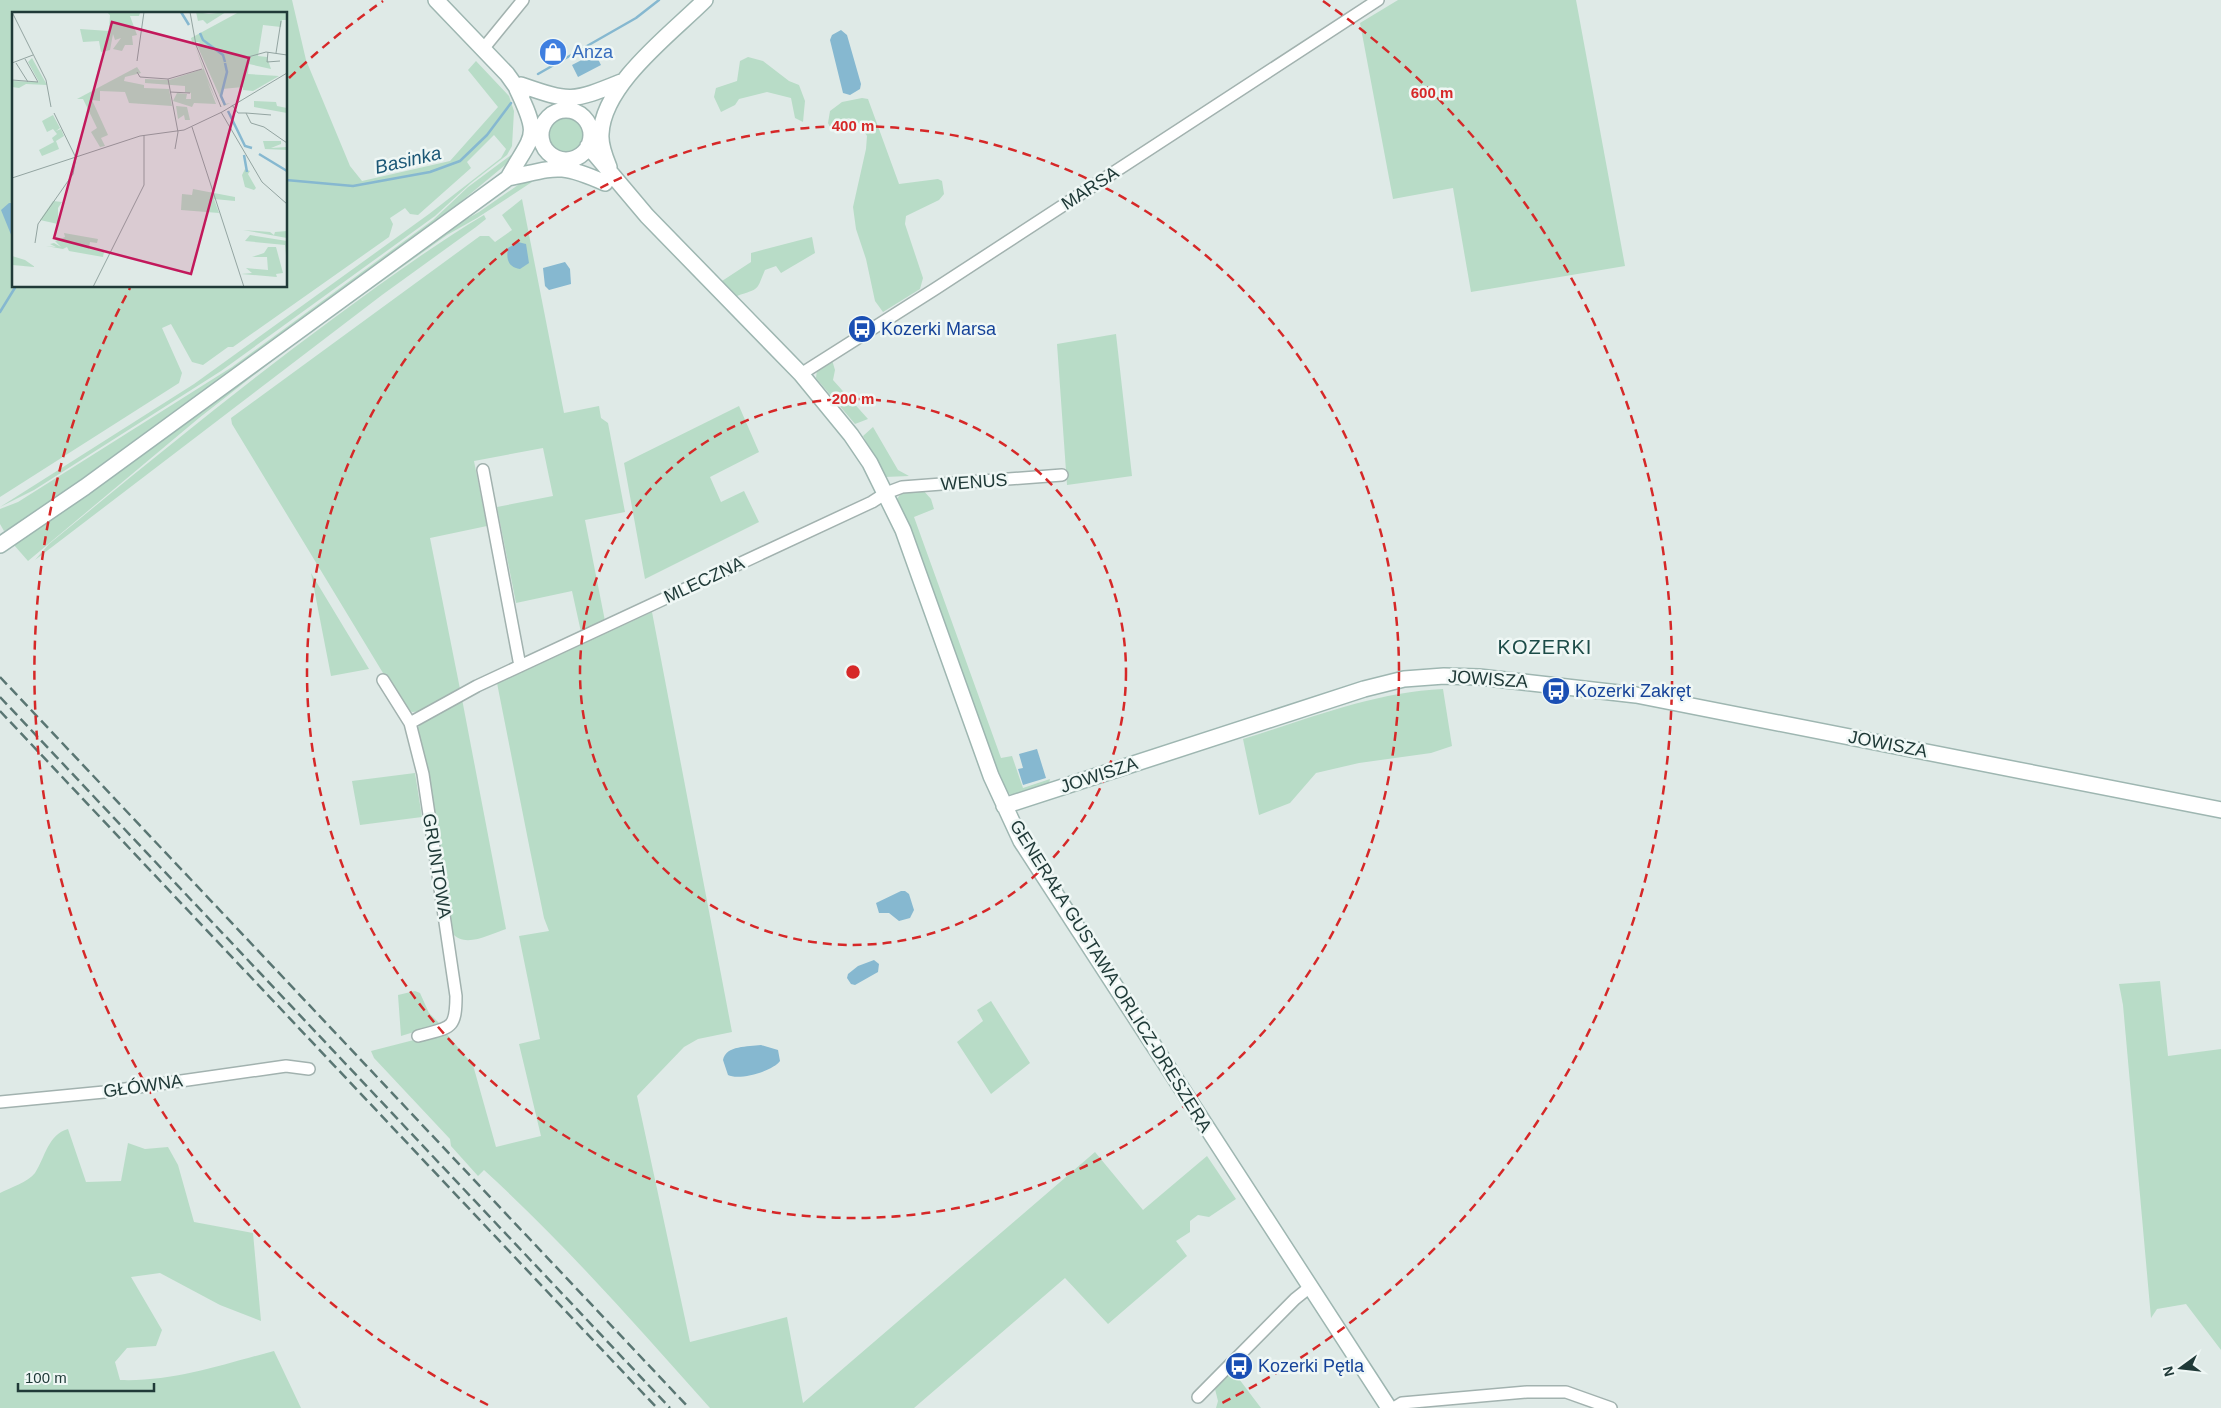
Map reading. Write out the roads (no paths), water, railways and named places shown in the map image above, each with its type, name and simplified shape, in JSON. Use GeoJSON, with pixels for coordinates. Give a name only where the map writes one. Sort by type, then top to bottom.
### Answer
{"type":"FeatureCollection","features":[{"type":"Feature","properties":{"kind":"main road"},"geometry":{"type":"LineString","coordinates":[[436,0],[519,87],[532,107],[545,149],[561,160],[576,158],[588,146],[589,128],[594,116],[616,87],[705,0]]}},
{"type":"Feature","properties":{"kind":"main road"},"geometry":{"type":"LineString","coordinates":[[519,87],[562,99],[590,95],[616,87]]}},
{"type":"Feature","properties":{"kind":"main road"},"geometry":{"type":"LineString","coordinates":[[519,87],[554,113],[583,107],[616,87]]}},
{"type":"Feature","properties":{"kind":"main road"},"geometry":{"type":"LineString","coordinates":[[515,172],[527,149],[532,127],[531,118],[519,87]]}},
{"type":"Feature","properties":{"kind":"main road"},"geometry":{"type":"LineString","coordinates":[[515,172],[563,168],[609,180],[600,135],[616,87]]}},
{"type":"Feature","properties":{"kind":"main road"},"geometry":{"type":"LineString","coordinates":[[570,111],[582,116],[589,128]]}},
{"type":"Feature","properties":{"kind":"main road"},"geometry":{"type":"LineString","coordinates":[[4,542],[85,487],[515,172],[539,146],[541,132],[554,113]]}},
{"type":"Feature","properties":{"kind":"main road","name":"GENERAŁA GUSTAWA ORLICZ-DRESZERA"},"geometry":{"type":"LineString","coordinates":[[588,146],[621,198],[647,216],[801,374],[851,435],[886,493],[916,562],[1004,806],[1021,841],[1389,1408]]}},
{"type":"Feature","properties":{"kind":"main road"},"geometry":{"type":"LineString","coordinates":[[515,172],[554,157]]}},
{"type":"Feature","properties":{"kind":"main road","name":"GENERAŁA GUSTAWA ORLICZ-DRESZERA"},"geometry":{"type":"LineString","coordinates":[[576,158],[582,160],[609,180]]}},
{"type":"Feature","properties":{"kind":"main road","name":"JOWISZA"},"geometry":{"type":"LineString","coordinates":[[1004,806],[1364,689],[1404,679],[1444,676],[1479,677],[1636,695],[2221,810]]}},
{"type":"Feature","properties":{"kind":"street"},"geometry":{"type":"LineString","coordinates":[[482,49],[523,0]]}},
{"type":"Feature","properties":{"kind":"street","name":"MARSA"},"geometry":{"type":"LineString","coordinates":[[801,374],[1378,0]]}},
{"type":"Feature","properties":{"kind":"street"},"geometry":{"type":"LineString","coordinates":[[483,470],[520,666]]}},
{"type":"Feature","properties":{"kind":"street","name":"WENUS"},"geometry":{"type":"LineString","coordinates":[[886,493],[902,487],[1062,475]]}},
{"type":"Feature","properties":{"kind":"street","name":"MLECZNA"},"geometry":{"type":"LineString","coordinates":[[410,722],[520,666],[872,502],[886,493]]}},
{"type":"Feature","properties":{"kind":"street","name":"GRUNTOWA"},"geometry":{"type":"LineString","coordinates":[[382,680],[410,722],[423,774],[456,996],[456,1017],[453,1023],[443,1029],[418,1036]]}},
{"type":"Feature","properties":{"kind":"street","name":"GŁÓWNA"},"geometry":{"type":"LineString","coordinates":[[0,1102],[104,1092],[286,1066],[309,1069]]}},
{"type":"Feature","properties":{"kind":"street"},"geometry":{"type":"LineString","coordinates":[[1198,1398],[1295,1299],[1310,1287]]}},
{"type":"Feature","properties":{"kind":"street"},"geometry":{"type":"LineString","coordinates":[[1394,1408],[1402,1403],[1527,1392],[1566,1392],[1611,1408]]}},
{"type":"Feature","properties":{"kind":"water"},"geometry":{"type":"Polygon","coordinates":[[[841,30],[847,35],[861,84],[860,89],[850,95],[843,93],[830,40],[832,35],[841,30]]]}},
{"type":"Feature","properties":{"kind":"water"},"geometry":{"type":"Polygon","coordinates":[[[595,53],[601,65],[578,77],[572,65],[595,53]]]}},
{"type":"Feature","properties":{"kind":"water"},"geometry":{"type":"Polygon","coordinates":[[[9,203],[12,203],[12,237],[1,210],[9,203]]]}},
{"type":"Feature","properties":{"kind":"water"},"geometry":{"type":"Polygon","coordinates":[[[518,242],[526,244],[529,263],[520,269],[510,264],[507,256],[508,248],[518,242]]]}},
{"type":"Feature","properties":{"kind":"water"},"geometry":{"type":"Polygon","coordinates":[[[565,262],[570,269],[571,284],[549,290],[545,286],[543,268],[565,262]]]}},
{"type":"Feature","properties":{"kind":"water"},"geometry":{"type":"Polygon","coordinates":[[[1037,749],[1046,778],[1023,785],[1018,769],[1023,768],[1019,754],[1037,749]]]}},
{"type":"Feature","properties":{"kind":"water"},"geometry":{"type":"Polygon","coordinates":[[[901,891],[909,894],[914,910],[910,918],[899,921],[889,913],[879,913],[876,903],[901,891]]]}},
{"type":"Feature","properties":{"kind":"water"},"geometry":{"type":"Polygon","coordinates":[[[874,960],[879,964],[878,972],[855,985],[851,984],[847,978],[848,974],[858,966],[874,960]]]}},
{"type":"Feature","properties":{"kind":"water"},"geometry":{"type":"Polygon","coordinates":[[[761,1045],[778,1050],[780,1061],[776,1065],[747,1076],[733,1077],[728,1075],[723,1060],[728,1052],[733,1049],[761,1045]]]}},
{"type":"Feature","properties":{"kind":"waterway","name":"Basinka"},"geometry":{"type":"LineString","coordinates":[[538,74],[636,18],[659,0]]}},
{"type":"Feature","properties":{"kind":"waterway","name":"Basinka"},"geometry":{"type":"LineString","coordinates":[[288,180],[353,186],[430,172],[460,161],[487,135],[511,103]]}},
{"type":"Feature","properties":{"kind":"waterway","name":"Basinka"},"geometry":{"type":"LineString","coordinates":[[0,312],[15,288]]}},
{"type":"Feature","properties":{"kind":"railway"},"geometry":{"type":"LineString","coordinates":[[0,677],[689,1408]]}},
{"type":"Feature","properties":{"kind":"railway"},"geometry":{"type":"LineString","coordinates":[[0,697],[670,1408]]}},
{"type":"Feature","properties":{"kind":"railway"},"geometry":{"type":"LineString","coordinates":[[0,711],[657,1408]]}},
{"type":"Feature","properties":{"kind":"place","name":"Anza"},"geometry":{"type":"Point","coordinates":[553,52]}},
{"type":"Feature","properties":{"kind":"place","name":"Kozerki Marsa"},"geometry":{"type":"Point","coordinates":[862,329]}},
{"type":"Feature","properties":{"kind":"place","name":"Kozerki Zakręt"},"geometry":{"type":"Point","coordinates":[1556,691]}},
{"type":"Feature","properties":{"kind":"place","name":"Kozerki Pętla"},"geometry":{"type":"Point","coordinates":[1239,1366]}},
{"type":"Feature","properties":{"kind":"district","name":"KOZERKI"},"geometry":{"type":"Point","coordinates":[1545,647]}}]}
